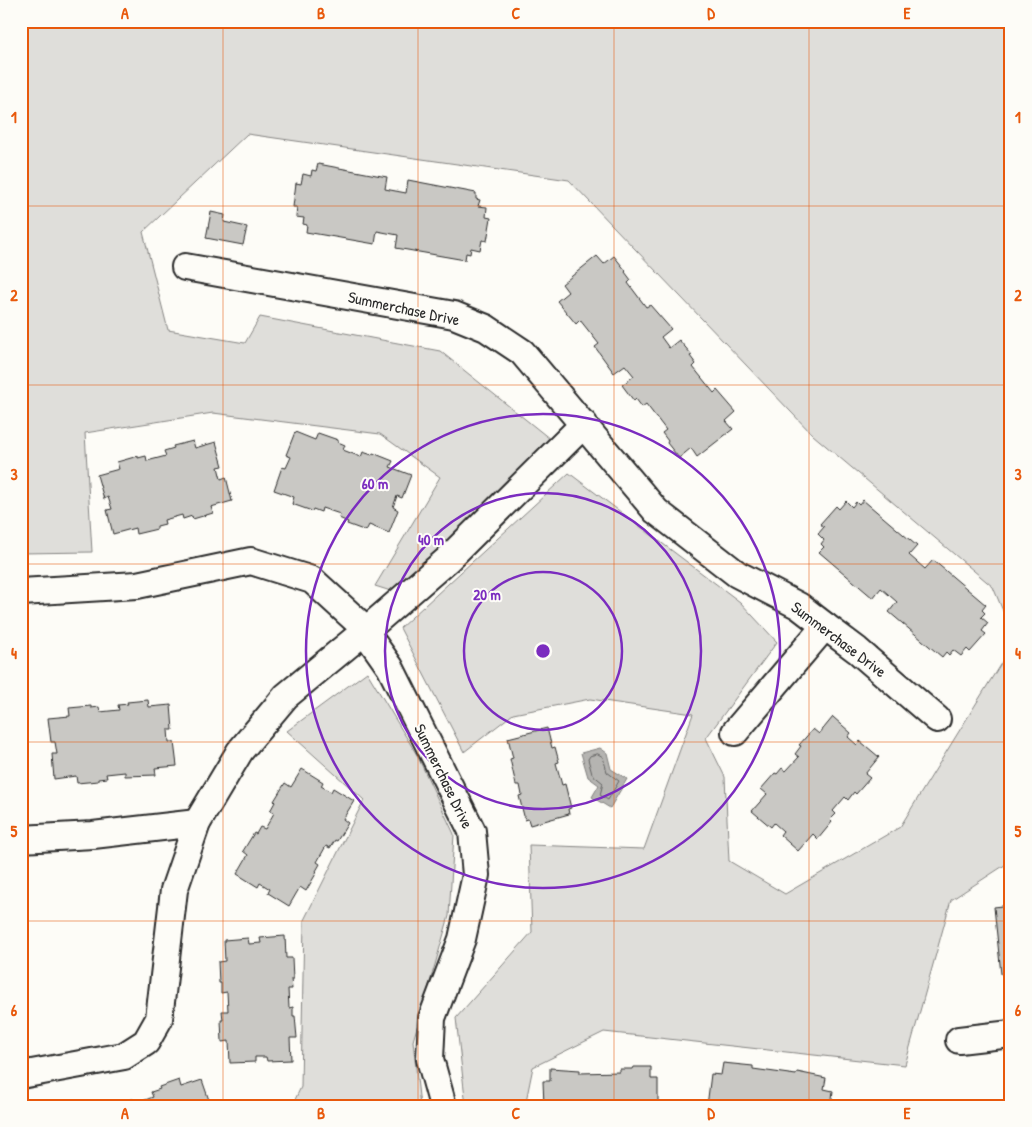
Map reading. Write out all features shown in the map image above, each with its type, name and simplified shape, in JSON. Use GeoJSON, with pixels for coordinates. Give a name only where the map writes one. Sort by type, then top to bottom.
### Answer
{"type":"FeatureCollection","features":[{"type":"Feature","properties":{"kind":"street","name":"Summerchase Drive"},"geometry":{"type":"LineString","coordinates":[[185,267],[454,315],[486,328],[522,352],[656,510],[737,574],[799,606],[857,650],[937,719]]}},
{"type":"Feature","properties":{"kind":"street"},"geometry":{"type":"LineString","coordinates":[[21,1075],[124,1056],[146,1042],[159,1019],[174,890],[197,822],[240,751],[286,696],[447,560],[584,424]]}},
{"type":"Feature","properties":{"kind":"street","name":"Summerchase Drive"},"geometry":{"type":"LineString","coordinates":[[21,592],[137,585],[251,561],[312,580],[359,623],[390,667],[472,832],[476,875],[462,938],[432,1018],[430,1059],[443,1106]]}},
{"type":"Feature","properties":{"kind":"street"},"geometry":{"type":"LineString","coordinates":[[735,732],[825,626]]}},
{"type":"Feature","properties":{"kind":"street"},"geometry":{"type":"LineString","coordinates":[[21,839],[93,835],[197,822]]}},
{"type":"Feature","properties":{"kind":"street"},"geometry":{"type":"LineString","coordinates":[[959,1040],[1011,1034]]}},
{"type":"Feature","properties":{"kind":"shaded area"},"geometry":{"type":"Polygon","coordinates":[[[21,21],[1011,21],[1011,630],[993,587],[813,435],[569,180],[247,134],[143,232],[168,330],[245,343],[260,317],[440,351],[550,439],[394,592],[375,586],[440,477],[380,434],[213,413],[85,433],[92,552],[21,553],[21,21]]]}},
{"type":"Feature","properties":{"kind":"shaded area"},"geometry":{"type":"Polygon","coordinates":[[[569,473],[740,602],[777,642],[706,738],[725,777],[729,861],[785,894],[900,827],[1011,647],[1011,861],[951,900],[905,1065],[604,1032],[533,1067],[525,1106],[466,1106],[456,1018],[532,932],[529,845],[644,849],[693,714],[590,699],[513,714],[464,752],[400,628],[569,473]]]}},
{"type":"Feature","properties":{"kind":"shaded area"},"geometry":{"type":"Polygon","coordinates":[[[367,672],[417,755],[454,834],[449,916],[413,1041],[420,1106],[292,1106],[301,1087],[304,920],[364,800],[287,731],[367,672]]]}},
{"type":"Feature","properties":{"kind":"water"},"geometry":{"type":"Polygon","coordinates":[[[600,748],[607,753],[611,769],[627,779],[610,808],[592,797],[599,785],[588,777],[581,753],[600,748]]]}},
{"type":"Feature","properties":{"kind":"building"},"geometry":{"type":"Polygon","coordinates":[[[318,164],[387,177],[385,189],[406,193],[408,180],[476,193],[476,199],[480,200],[478,206],[487,207],[486,217],[491,218],[487,241],[482,240],[480,250],[471,248],[470,254],[466,253],[465,260],[396,248],[398,235],[377,231],[375,244],[306,232],[307,225],[303,224],[304,218],[296,217],[297,207],[293,207],[296,183],[301,184],[303,174],[311,176],[312,170],[316,171],[318,164]]]}},
{"type":"Feature","properties":{"kind":"building"},"geometry":{"type":"Polygon","coordinates":[[[211,212],[225,215],[224,222],[247,227],[243,245],[206,238],[211,212]]]}},
{"type":"Feature","properties":{"kind":"building"},"geometry":{"type":"Polygon","coordinates":[[[597,256],[604,264],[614,256],[631,280],[628,283],[646,307],[650,305],[671,329],[661,337],[669,348],[679,340],[692,355],[690,356],[696,364],[693,367],[714,393],[717,390],[736,412],[726,421],[733,429],[697,457],[691,448],[679,458],[662,433],[666,430],[646,404],[642,407],[636,399],[634,401],[622,385],[634,376],[625,365],[614,373],[595,347],[599,344],[580,320],[576,324],[557,301],[568,292],[562,284],[597,256]]]}},
{"type":"Feature","properties":{"kind":"building"},"geometry":{"type":"Polygon","coordinates":[[[295,432],[315,440],[318,433],[338,440],[338,442],[345,445],[343,450],[361,457],[363,452],[372,455],[373,453],[393,461],[390,467],[411,475],[402,498],[397,496],[393,507],[398,510],[389,533],[369,525],[366,531],[347,524],[348,522],[339,518],[340,514],[322,508],[321,512],[313,509],[312,511],[292,504],[294,497],[274,490],[282,467],[286,468],[291,457],[286,455],[295,432]]]}},
{"type":"Feature","properties":{"kind":"building"},"geometry":{"type":"Polygon","coordinates":[[[193,441],[195,448],[216,442],[223,466],[218,467],[221,479],[226,477],[232,501],[211,507],[213,513],[193,519],[192,516],[183,519],[182,515],[164,520],[165,524],[157,526],[157,529],[136,534],[135,528],[113,534],[107,510],[112,509],[108,497],[104,499],[97,475],[119,469],[117,462],[138,456],[138,458],[146,456],[147,461],[166,456],[164,451],[174,448],[173,446],[193,441]]]}},
{"type":"Feature","properties":{"kind":"building"},"geometry":{"type":"Polygon","coordinates":[[[863,500],[917,546],[909,555],[925,569],[933,560],[986,605],[982,610],[985,613],[981,617],[988,623],[982,631],[986,634],[970,652],[967,649],[961,656],[953,650],[949,655],[946,652],[942,657],[889,612],[897,602],[881,588],[873,598],[819,552],[824,547],[821,544],[824,540],[818,534],[824,527],[820,524],[836,506],[839,509],[846,501],[852,507],[856,502],[859,505],[863,500]]]}},
{"type":"Feature","properties":{"kind":"building"},"geometry":{"type":"Polygon","coordinates":[[[148,700],[149,707],[171,705],[173,730],[168,730],[169,742],[174,742],[177,766],[155,768],[156,775],[125,776],[125,772],[106,774],[107,778],[98,779],[98,781],[77,783],[76,776],[54,779],[52,754],[57,754],[55,742],[51,742],[48,718],[70,716],[69,708],[99,707],[100,712],[119,710],[118,705],[128,704],[127,702],[148,700]]]}},
{"type":"Feature","properties":{"kind":"building"},"geometry":{"type":"Polygon","coordinates":[[[833,717],[851,733],[848,737],[857,745],[860,741],[879,757],[865,774],[870,778],[856,794],[854,792],[848,800],[845,797],[833,811],[836,814],[830,820],[832,822],[818,839],[813,834],[798,851],[780,835],[783,831],[774,823],[771,827],[752,811],[767,794],[761,789],[775,773],[777,774],[782,768],[786,771],[799,757],[795,754],[801,746],[799,745],[813,729],[819,734],[833,717]]]}},
{"type":"Feature","properties":{"kind":"building"},"geometry":{"type":"Polygon","coordinates":[[[547,728],[552,748],[555,747],[559,762],[556,763],[562,785],[565,784],[571,808],[568,809],[569,814],[530,825],[528,819],[525,820],[519,796],[522,795],[520,785],[516,785],[510,759],[513,758],[508,738],[547,728]]]}},
{"type":"Feature","properties":{"kind":"building"},"geometry":{"type":"Polygon","coordinates":[[[302,769],[323,782],[321,786],[331,792],[333,788],[354,801],[343,819],[348,823],[337,841],[335,840],[330,848],[326,846],[317,862],[320,864],[317,872],[306,891],[300,887],[289,906],[268,893],[270,889],[260,883],[258,887],[237,874],[248,855],[243,851],[254,833],[256,834],[260,827],[265,829],[274,813],[270,811],[274,801],[285,783],[291,787],[302,769]]]}},
{"type":"Feature","properties":{"kind":"building"},"geometry":{"type":"Polygon","coordinates":[[[1011,905],[1011,973],[1001,974],[994,907],[1011,905]]]}},
{"type":"Feature","properties":{"kind":"building"},"geometry":{"type":"Polygon","coordinates":[[[285,936],[286,958],[292,958],[293,979],[291,979],[292,989],[288,989],[289,1008],[293,1007],[297,1038],[290,1038],[291,1060],[267,1061],[266,1057],[255,1057],[255,1062],[230,1063],[229,1041],[222,1042],[221,1020],[223,1020],[222,1011],[228,1011],[227,992],[221,993],[221,983],[219,983],[218,962],[225,961],[224,940],[248,938],[249,944],[261,943],[260,938],[285,936]]]}},
{"type":"Feature","properties":{"kind":"building"},"geometry":{"type":"Polygon","coordinates":[[[723,1063],[753,1066],[753,1069],[796,1075],[797,1072],[826,1078],[824,1089],[833,1091],[831,1106],[707,1106],[711,1074],[721,1075],[723,1063]]]}},
{"type":"Feature","properties":{"kind":"building"},"geometry":{"type":"Polygon","coordinates":[[[633,1067],[651,1067],[651,1079],[658,1079],[658,1106],[544,1106],[543,1081],[550,1081],[550,1068],[580,1070],[580,1073],[620,1072],[620,1069],[632,1069],[633,1067]]]}},
{"type":"Feature","properties":{"kind":"building"},"geometry":{"type":"Polygon","coordinates":[[[179,1080],[181,1087],[202,1080],[210,1103],[206,1106],[106,1106],[133,1099],[135,1104],[153,1097],[151,1092],[160,1089],[159,1087],[179,1080]]]}}]}
